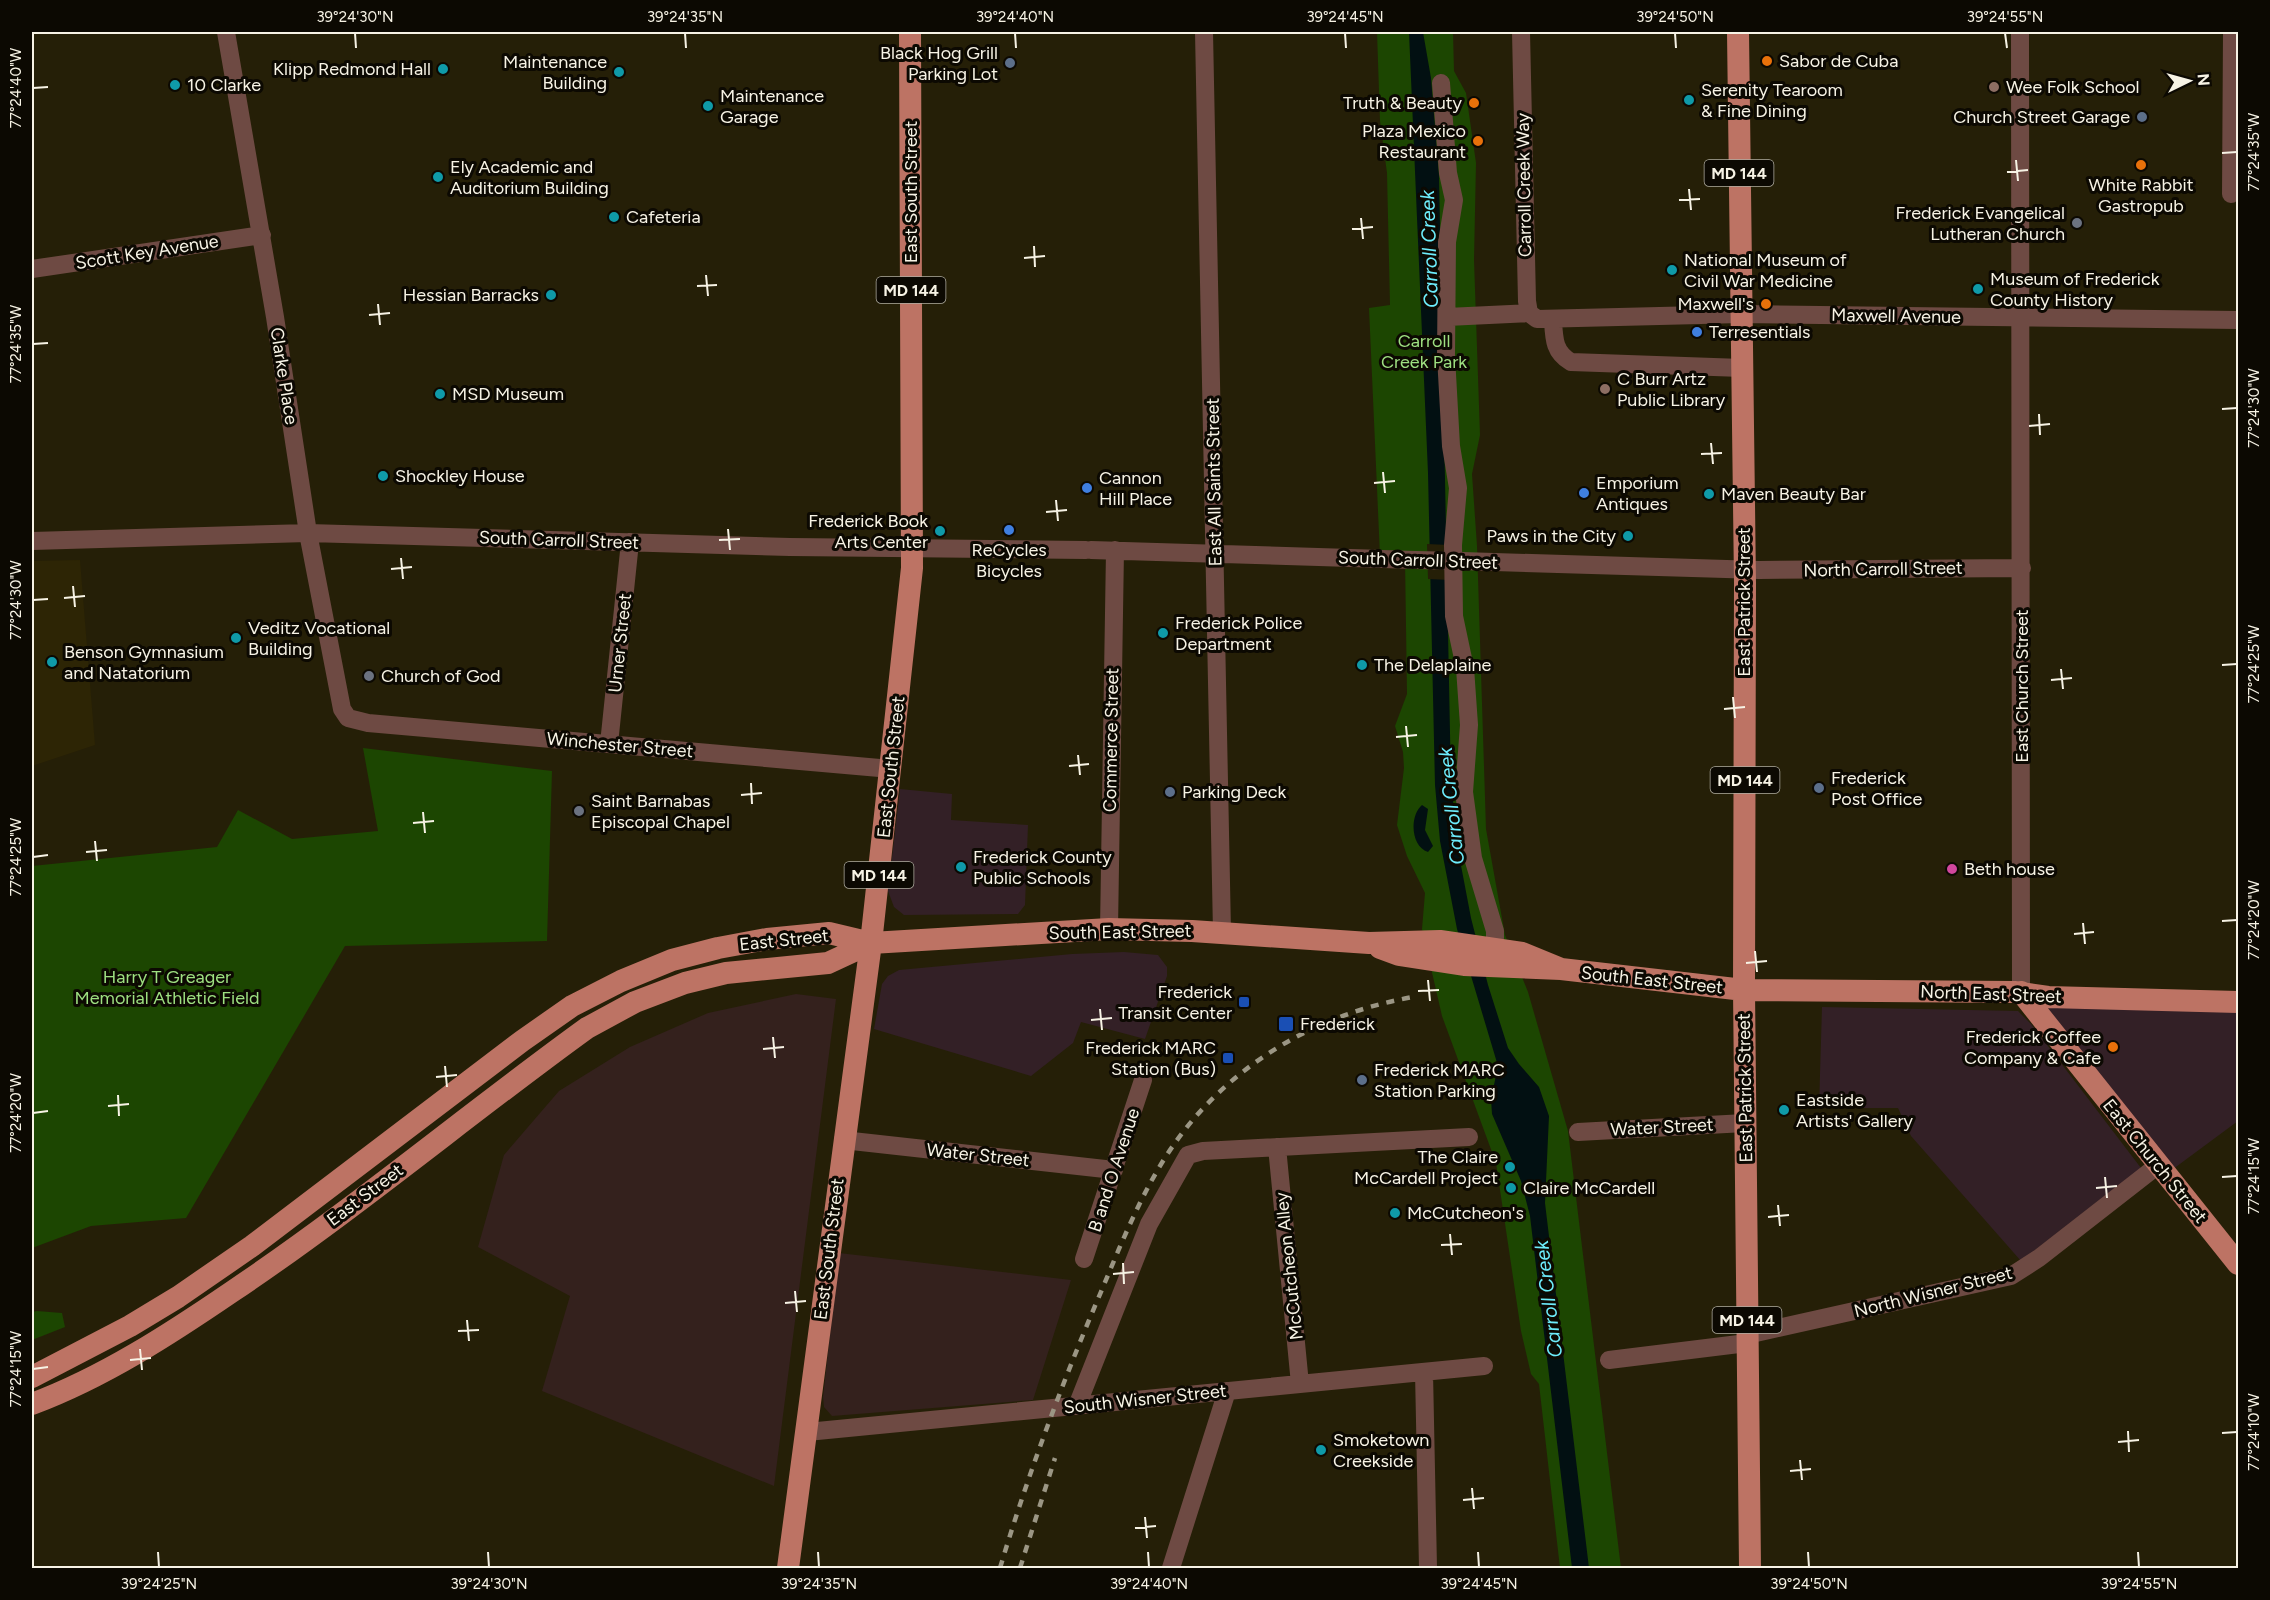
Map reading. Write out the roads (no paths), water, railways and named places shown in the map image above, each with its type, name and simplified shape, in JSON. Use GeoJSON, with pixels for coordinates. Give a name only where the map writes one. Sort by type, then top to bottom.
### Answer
{"type":"FeatureCollection","features":[{"type":"Feature","properties":{"kind":"main road","name":"East South Street"},"geometry":{"type":"LineString","coordinates":[[788,1569],[843,1140],[871,943],[913,549],[910,32]]}},
{"type":"Feature","properties":{"kind":"main road","name":"East Patrick Street"},"geometry":{"type":"LineString","coordinates":[[1738,32],[1745,570],[1746,968],[1744,990],[1750,1569]]}},
{"type":"Feature","properties":{"kind":"main road","name":"South East Street"},"geometry":{"type":"LineString","coordinates":[[871,943],[1108,929],[1222,932],[1369,943],[1399,955],[1462,955],[1488,951],[1522,953],[1561,969],[1744,990]]}},
{"type":"Feature","properties":{"kind":"main road","name":"East Street"},"geometry":{"type":"LineString","coordinates":[[32,1377],[130,1326],[178,1297],[261,1239],[522,1041],[572,1006],[621,981],[672,960],[718,948],[767,939],[829,933],[871,943]]}},
{"type":"Feature","properties":{"kind":"main road","name":"East Street"},"geometry":{"type":"LineString","coordinates":[[32,1404],[102,1372],[140,1351],[267,1268],[587,1028],[635,1002],[685,983],[726,973],[828,963],[871,943]]}},
{"type":"Feature","properties":{"kind":"main road","name":"North East Street"},"geometry":{"type":"LineString","coordinates":[[1744,990],[2021,992],[2048,997],[2238,1002]]}},
{"type":"Feature","properties":{"kind":"main road","name":"East Church Street"},"geometry":{"type":"LineString","coordinates":[[2021,992],[2157,1166],[2238,1264]]}},
{"type":"Feature","properties":{"kind":"street","name":"Clarke Place"},"geometry":{"type":"LineString","coordinates":[[226,32],[262,235],[308,533],[342,709],[348,718]]}},
{"type":"Feature","properties":{"kind":"street","name":"East All Saints Street"},"geometry":{"type":"LineString","coordinates":[[1204,32],[1222,932]]}},
{"type":"Feature","properties":{"kind":"street","name":"Carroll Creek Way"},"geometry":{"type":"LineString","coordinates":[[1521,32],[1529,313]]}},
{"type":"Feature","properties":{"kind":"street","name":"East Church Street"},"geometry":{"type":"LineString","coordinates":[[2020,32],[2021,992]]}},
{"type":"Feature","properties":{"kind":"street"},"geometry":{"type":"LineString","coordinates":[[2231,194],[2232,32]]}},
{"type":"Feature","properties":{"kind":"street"},"geometry":{"type":"LineString","coordinates":[[1441,83],[1448,173],[1454,200],[1448,242],[1447,317],[1451,446],[1458,488],[1453,545],[1454,616],[1465,668],[1469,725],[1464,792],[1466,817],[1473,858],[1495,931],[1488,951]]}},
{"type":"Feature","properties":{"kind":"street","name":"Scott Key Avenue"},"geometry":{"type":"LineString","coordinates":[[32,269],[262,235]]}},
{"type":"Feature","properties":{"kind":"street"},"geometry":{"type":"LineString","coordinates":[[1447,317],[1529,313],[1537,320],[1553,320],[1554,344],[1561,356],[1571,362],[1742,368]]}},
{"type":"Feature","properties":{"kind":"street","name":"Maxwell Avenue"},"geometry":{"type":"LineString","coordinates":[[1553,320],[1741,314],[2238,320]]}},
{"type":"Feature","properties":{"kind":"street","name":"South Carroll Street"},"geometry":{"type":"LineString","coordinates":[[32,541],[308,533],[913,549],[1115,550],[1745,570]]}},
{"type":"Feature","properties":{"kind":"street","name":"Urner Street"},"geometry":{"type":"LineString","coordinates":[[609,744],[630,542]]}},
{"type":"Feature","properties":{"kind":"street","name":"Commerce Street"},"geometry":{"type":"LineString","coordinates":[[1108,929],[1115,550]]}},
{"type":"Feature","properties":{"kind":"street","name":"North Carroll Street"},"geometry":{"type":"LineString","coordinates":[[1745,570],[2022,568]]}},
{"type":"Feature","properties":{"kind":"street","name":"Winchester Street"},"geometry":{"type":"LineString","coordinates":[[348,718],[368,723],[891,770]]}},
{"type":"Feature","properties":{"kind":"street","name":"B and O Avenue"},"geometry":{"type":"LineString","coordinates":[[1084,1259],[1143,1080]]}},
{"type":"Feature","properties":{"kind":"street","name":"Water Street"},"geometry":{"type":"LineString","coordinates":[[1578,1132],[1745,1123]]}},
{"type":"Feature","properties":{"kind":"street"},"geometry":{"type":"LineString","coordinates":[[1077,1406],[1149,1224],[1179,1167],[1188,1155],[1242,1149],[1469,1137]]}},
{"type":"Feature","properties":{"kind":"street","name":"Water Street"},"geometry":{"type":"LineString","coordinates":[[843,1140],[1114,1170]]}},
{"type":"Feature","properties":{"kind":"street","name":"McCutcheon Alley"},"geometry":{"type":"LineString","coordinates":[[1277,1147],[1300,1384]]}},
{"type":"Feature","properties":{"kind":"street","name":"North Wisner Street"},"geometry":{"type":"LineString","coordinates":[[1748,1339],[2011,1276],[2026,1267],[2157,1166]]}},
{"type":"Feature","properties":{"kind":"street"},"geometry":{"type":"LineString","coordinates":[[1609,1360],[1748,1339]]}},
{"type":"Feature","properties":{"kind":"street","name":"South Wisner Street"},"geometry":{"type":"LineString","coordinates":[[807,1432],[1484,1366]]}},
{"type":"Feature","properties":{"kind":"street"},"geometry":{"type":"LineString","coordinates":[[1424,1372],[1428,1569]]}},
{"type":"Feature","properties":{"kind":"street"},"geometry":{"type":"LineString","coordinates":[[1171,1569],[1227,1391]]}},
{"type":"Feature","properties":{"kind":"water","name":"Carroll Creek"},"geometry":{"type":"Polygon","coordinates":[[[1409,32],[1423,32],[1431,78],[1439,176],[1451,783],[1459,855],[1471,918],[1488,985],[1508,1048],[1539,1087],[1549,1116],[1545,1203],[1589,1568],[1572,1568],[1530,1216],[1521,1181],[1492,1114],[1491,1099],[1498,1066],[1457,929],[1440,841],[1435,785],[1428,473],[1409,32]]]}},
{"type":"Feature","properties":{"kind":"water"},"geometry":{"type":"Polygon","coordinates":[[[1422,805],[1428,809],[1425,830],[1433,846],[1428,852],[1418,844],[1414,831],[1415,816],[1422,805]]]}},
{"type":"Feature","properties":{"kind":"railway"},"geometry":{"type":"LineString","coordinates":[[1000,1568],[1020,1503],[1054,1408],[1116,1255],[1153,1179],[1185,1129],[1211,1100],[1270,1052],[1303,1033],[1338,1018],[1413,997]]}},
{"type":"Feature","properties":{"kind":"railway"},"geometry":{"type":"LineString","coordinates":[[1020,1568],[1055,1458]]}},
{"type":"Feature","properties":{"kind":"place","name":"Sabor de Cuba"},"geometry":{"type":"Point","coordinates":[1767,61]}},
{"type":"Feature","properties":{"kind":"place","name":"Black Hog Grill Parking Lot"},"geometry":{"type":"Point","coordinates":[1010,63]}},
{"type":"Feature","properties":{"kind":"place","name":"Klipp Redmond Hall"},"geometry":{"type":"Point","coordinates":[443,69]}},
{"type":"Feature","properties":{"kind":"place","name":"Maintenance Building"},"geometry":{"type":"Point","coordinates":[619,72]}},
{"type":"Feature","properties":{"kind":"place","name":"10 Clarke"},"geometry":{"type":"Point","coordinates":[175,85]}},
{"type":"Feature","properties":{"kind":"place","name":"Wee Folk School"},"geometry":{"type":"Point","coordinates":[1994,87]}},
{"type":"Feature","properties":{"kind":"place","name":"Serenity Tearoom & Fine Dining"},"geometry":{"type":"Point","coordinates":[1689,100]}},
{"type":"Feature","properties":{"kind":"place","name":"Truth & Beauty"},"geometry":{"type":"Point","coordinates":[1474,103]}},
{"type":"Feature","properties":{"kind":"place","name":"Maintenance Garage"},"geometry":{"type":"Point","coordinates":[708,106]}},
{"type":"Feature","properties":{"kind":"place","name":"Church Street Garage"},"geometry":{"type":"Point","coordinates":[2142,117]}},
{"type":"Feature","properties":{"kind":"place","name":"Plaza Mexico Restaurant"},"geometry":{"type":"Point","coordinates":[1478,141]}},
{"type":"Feature","properties":{"kind":"place","name":"White Rabbit Gastropub"},"geometry":{"type":"Point","coordinates":[2141,165]}},
{"type":"Feature","properties":{"kind":"place","name":"Ely Academic and Auditorium Building"},"geometry":{"type":"Point","coordinates":[438,177]}},
{"type":"Feature","properties":{"kind":"place","name":"Cafeteria"},"geometry":{"type":"Point","coordinates":[614,217]}},
{"type":"Feature","properties":{"kind":"place","name":"Frederick Evangelical Lutheran Church"},"geometry":{"type":"Point","coordinates":[2077,223]}},
{"type":"Feature","properties":{"kind":"place","name":"National Museum of Civil War Medicine"},"geometry":{"type":"Point","coordinates":[1672,270]}},
{"type":"Feature","properties":{"kind":"place","name":"Museum of Frederick County History"},"geometry":{"type":"Point","coordinates":[1978,289]}},
{"type":"Feature","properties":{"kind":"place","name":"Hessian Barracks"},"geometry":{"type":"Point","coordinates":[551,295]}},
{"type":"Feature","properties":{"kind":"place","name":"Maxwell's"},"geometry":{"type":"Point","coordinates":[1766,304]}},
{"type":"Feature","properties":{"kind":"place","name":"Terresentials"},"geometry":{"type":"Point","coordinates":[1697,332]}},
{"type":"Feature","properties":{"kind":"place","name":"C Burr Artz Public Library"},"geometry":{"type":"Point","coordinates":[1605,389]}},
{"type":"Feature","properties":{"kind":"place","name":"MSD Museum"},"geometry":{"type":"Point","coordinates":[440,394]}},
{"type":"Feature","properties":{"kind":"place","name":"Shockley House"},"geometry":{"type":"Point","coordinates":[383,476]}},
{"type":"Feature","properties":{"kind":"place","name":"Cannon Hill Place"},"geometry":{"type":"Point","coordinates":[1087,488]}},
{"type":"Feature","properties":{"kind":"place","name":"Emporium Antiques"},"geometry":{"type":"Point","coordinates":[1584,493]}},
{"type":"Feature","properties":{"kind":"place","name":"Maven Beauty Bar"},"geometry":{"type":"Point","coordinates":[1709,494]}},
{"type":"Feature","properties":{"kind":"place","name":"ReCycles Bicycles"},"geometry":{"type":"Point","coordinates":[1009,530]}},
{"type":"Feature","properties":{"kind":"place","name":"Frederick Book Arts Center"},"geometry":{"type":"Point","coordinates":[940,531]}},
{"type":"Feature","properties":{"kind":"place","name":"Paws in the City"},"geometry":{"type":"Point","coordinates":[1628,536]}},
{"type":"Feature","properties":{"kind":"place","name":"Frederick Police Department"},"geometry":{"type":"Point","coordinates":[1163,633]}},
{"type":"Feature","properties":{"kind":"place","name":"Veditz Vocational Building"},"geometry":{"type":"Point","coordinates":[236,638]}},
{"type":"Feature","properties":{"kind":"place","name":"Benson Gymnasium and Natatorium"},"geometry":{"type":"Point","coordinates":[52,662]}},
{"type":"Feature","properties":{"kind":"place","name":"The Delaplaine"},"geometry":{"type":"Point","coordinates":[1362,665]}},
{"type":"Feature","properties":{"kind":"place","name":"Church of God"},"geometry":{"type":"Point","coordinates":[369,676]}},
{"type":"Feature","properties":{"kind":"place","name":"Frederick Post Office"},"geometry":{"type":"Point","coordinates":[1819,788]}},
{"type":"Feature","properties":{"kind":"place","name":"Parking Deck"},"geometry":{"type":"Point","coordinates":[1170,792]}},
{"type":"Feature","properties":{"kind":"place","name":"Saint Barnabas Episcopal Chapel"},"geometry":{"type":"Point","coordinates":[579,811]}},
{"type":"Feature","properties":{"kind":"place","name":"Frederick County Public Schools"},"geometry":{"type":"Point","coordinates":[961,867]}},
{"type":"Feature","properties":{"kind":"place","name":"Beth house"},"geometry":{"type":"Point","coordinates":[1952,869]}},
{"type":"Feature","properties":{"kind":"place","name":"Frederick Transit Center"},"geometry":{"type":"Point","coordinates":[1244,1002]}},
{"type":"Feature","properties":{"kind":"place","name":"Frederick"},"geometry":{"type":"Point","coordinates":[1286,1024]}},
{"type":"Feature","properties":{"kind":"place","name":"Frederick Coffee Company & Cafe"},"geometry":{"type":"Point","coordinates":[2113,1047]}},
{"type":"Feature","properties":{"kind":"place","name":"Frederick MARC Station (Bus)"},"geometry":{"type":"Point","coordinates":[1228,1058]}},
{"type":"Feature","properties":{"kind":"place","name":"Frederick MARC Station Parking"},"geometry":{"type":"Point","coordinates":[1362,1080]}},
{"type":"Feature","properties":{"kind":"place","name":"Eastside Artists' Gallery"},"geometry":{"type":"Point","coordinates":[1784,1110]}},
{"type":"Feature","properties":{"kind":"place","name":"The Claire McCardell Project"},"geometry":{"type":"Point","coordinates":[1510,1167]}},
{"type":"Feature","properties":{"kind":"place","name":"Claire McCardell"},"geometry":{"type":"Point","coordinates":[1511,1188]}},
{"type":"Feature","properties":{"kind":"place","name":"McCutcheon's"},"geometry":{"type":"Point","coordinates":[1395,1213]}},
{"type":"Feature","properties":{"kind":"place","name":"Smoketown Creekside"},"geometry":{"type":"Point","coordinates":[1321,1450]}},
{"type":"Feature","properties":{"kind":"park label","name":"Carroll Creek Park"},"geometry":{"type":"Point","coordinates":[1424,351]}},
{"type":"Feature","properties":{"kind":"park label","name":"Harry T Greager Memorial Athletic Field"},"geometry":{"type":"Point","coordinates":[167,987]}}]}
